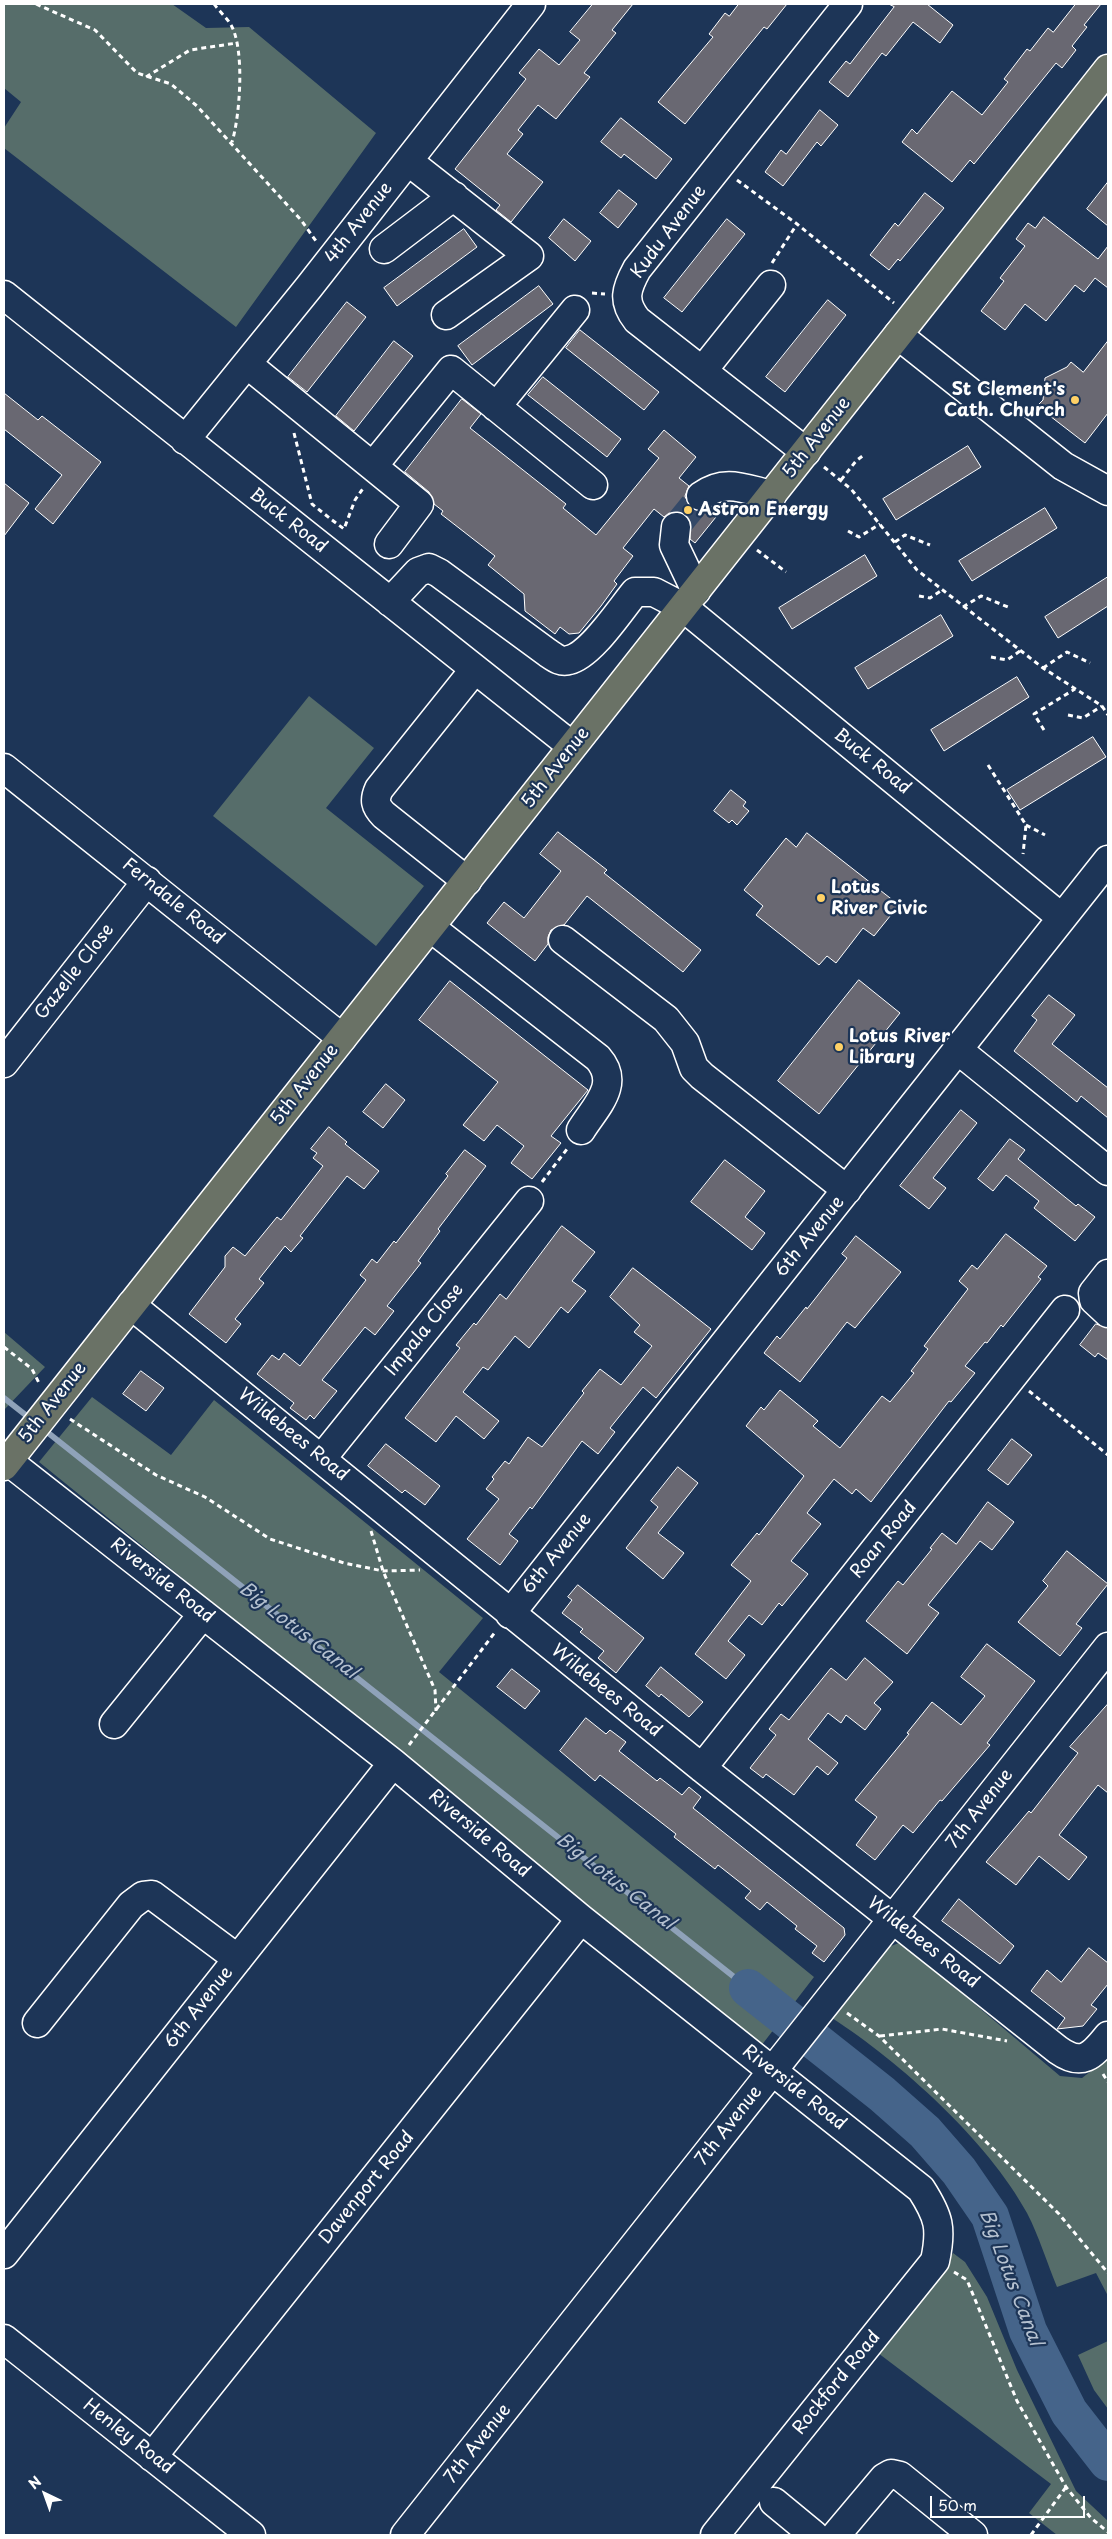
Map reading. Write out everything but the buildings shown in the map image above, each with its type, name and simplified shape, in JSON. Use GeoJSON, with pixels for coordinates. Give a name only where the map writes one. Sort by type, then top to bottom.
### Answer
{"type":"FeatureCollection","features":[{"type":"Feature","properties":{"kind":"main road","name":"5th Avenue"},"geometry":{"type":"LineString","coordinates":[[5,1461],[51,1406],[467,882],[572,746],[1108,70]]}},
{"type":"Feature","properties":{"kind":"street","name":"Kudu Avenue"},"geometry":{"type":"LineString","coordinates":[[806,452],[637,320],[629,309],[626,295],[637,269],[848,4]]}},
{"type":"Feature","properties":{"kind":"street","name":"4th Avenue"},"geometry":{"type":"LineString","coordinates":[[185,440],[408,160],[518,8]]}},
{"type":"Feature","properties":{"kind":"street"},"geometry":{"type":"LineString","coordinates":[[408,160],[529,256],[446,315]]}},
{"type":"Feature","properties":{"kind":"street"},"geometry":{"type":"LineString","coordinates":[[384,249],[454,196]]}},
{"type":"Feature","properties":{"kind":"street"},"geometry":{"type":"LineString","coordinates":[[702,370],[771,285]]}},
{"type":"Feature","properties":{"kind":"street","name":"Buck Road"},"geometry":{"type":"LineString","coordinates":[[4,295],[572,746]]}},
{"type":"Feature","properties":{"kind":"street"},"geometry":{"type":"LineString","coordinates":[[496,407],[575,310]]}},
{"type":"Feature","properties":{"kind":"street"},"geometry":{"type":"LineString","coordinates":[[905,326],[1063,466],[1104,482]]}},
{"type":"Feature","properties":{"kind":"street"},"geometry":{"type":"LineString","coordinates":[[247,364],[420,504],[389,544]]}},
{"type":"Feature","properties":{"kind":"street"},"geometry":{"type":"LineString","coordinates":[[373,466],[450,370],[593,485]]}},
{"type":"Feature","properties":{"kind":"street"},"geometry":{"type":"LineString","coordinates":[[701,496],[719,486],[731,486],[772,495]]}},
{"type":"Feature","properties":{"kind":"street"},"geometry":{"type":"LineString","coordinates":[[390,602],[418,572],[429,568],[440,573],[557,659],[569,661],[585,652],[635,592],[654,592],[689,599],[674,546],[676,527]]}},
{"type":"Feature","properties":{"kind":"street","name":"Buck Road"},"geometry":{"type":"LineString","coordinates":[[689,599],[1062,918]]}},
{"type":"Feature","properties":{"kind":"street"},"geometry":{"type":"LineString","coordinates":[[467,882],[384,815],[376,807],[375,798],[379,789],[475,669]]}},
{"type":"Feature","properties":{"kind":"street","name":"Ferndale Road"},"geometry":{"type":"LineString","coordinates":[[4,768],[342,1038]]}},
{"type":"Feature","properties":{"kind":"street","name":"6th Avenue"},"geometry":{"type":"LineString","coordinates":[[510,1614],[1108,860]]}},
{"type":"Feature","properties":{"kind":"street","name":"Gazelle Close"},"geometry":{"type":"LineString","coordinates":[[4,1064],[147,882]]}},
{"type":"Feature","properties":{"kind":"street"},"geometry":{"type":"LineString","coordinates":[[430,927],[598,1058],[606,1067],[610,1077],[606,1090],[580,1130]]}},
{"type":"Feature","properties":{"kind":"street"},"geometry":{"type":"LineString","coordinates":[[563,940],[666,1019],[685,1043],[694,1068],[702,1076],[847,1190]]}},
{"type":"Feature","properties":{"kind":"street"},"geometry":{"type":"LineString","coordinates":[[958,1050],[1108,1171]]}},
{"type":"Feature","properties":{"kind":"street","name":"Impala Close"},"geometry":{"type":"LineString","coordinates":[[322,1458],[528,1201]]}},
{"type":"Feature","properties":{"kind":"street"},"geometry":{"type":"LineString","coordinates":[[1108,1274],[1093,1293],[1094,1300],[1108,1313]]}},
{"type":"Feature","properties":{"kind":"street","name":"Wildebees Road"},"geometry":{"type":"LineString","coordinates":[[131,1305],[322,1458],[510,1614],[1040,2036],[1068,2057],[1078,2059],[1100,2046]]}},
{"type":"Feature","properties":{"kind":"street","name":"Roan Road"},"geometry":{"type":"LineString","coordinates":[[702,1768],[1065,1310]]}},
{"type":"Feature","properties":{"kind":"street","name":"Riverside Road"},"geometry":{"type":"LineString","coordinates":[[5,1461],[203,1614],[400,1755],[581,1919],[921,2189],[939,2222]]}},
{"type":"Feature","properties":{"kind":"street"},"geometry":{"type":"LineString","coordinates":[[114,1724],[203,1614]]}},
{"type":"Feature","properties":{"kind":"street","name":"7th Avenue"},"geometry":{"type":"LineString","coordinates":[[405,2535],[1108,1647]]}},
{"type":"Feature","properties":{"kind":"street","name":"6th Avenue"},"geometry":{"type":"LineString","coordinates":[[4,2254],[400,1755]]}},
{"type":"Feature","properties":{"kind":"street"},"geometry":{"type":"LineString","coordinates":[[37,2022],[131,1905],[143,1896],[152,1895],[238,1959]]}},
{"type":"Feature","properties":{"kind":"street","name":"Davenport Road"},"geometry":{"type":"LineString","coordinates":[[152,2457],[581,1919]]}},
{"type":"Feature","properties":{"kind":"street","name":"Rockford Road"},"geometry":{"type":"LineString","coordinates":[[715,2535],[934,2261],[940,2238],[939,2222]]}},
{"type":"Feature","properties":{"kind":"street","name":"Henley Road"},"geometry":{"type":"LineString","coordinates":[[4,2339],[251,2535]]}},
{"type":"Feature","properties":{"kind":"street"},"geometry":{"type":"LineString","coordinates":[[836,2535],[884,2478],[891,2474],[900,2476],[973,2535]]}},
{"type":"Feature","properties":{"kind":"street"},"geometry":{"type":"LineString","coordinates":[[774,2502],[814,2535]]}},
{"type":"Feature","properties":{"kind":"path"},"geometry":{"type":"LineString","coordinates":[[36,4],[95,30],[138,73],[171,84],[197,106],[232,142],[301,220],[317,242]]}},
{"type":"Feature","properties":{"kind":"path"},"geometry":{"type":"LineString","coordinates":[[214,4],[232,26],[237,43],[240,82],[236,129],[232,142]]}},
{"type":"Feature","properties":{"kind":"path"},"geometry":{"type":"LineString","coordinates":[[146,77],[190,50],[237,43]]}},
{"type":"Feature","properties":{"kind":"path"},"geometry":{"type":"LineString","coordinates":[[719,167],[797,224],[905,326]]}},
{"type":"Feature","properties":{"kind":"path"},"geometry":{"type":"LineString","coordinates":[[771,285],[763,278],[797,224]]}},
{"type":"Feature","properties":{"kind":"path"},"geometry":{"type":"LineString","coordinates":[[575,310],[586,291],[626,295]]}},
{"type":"Feature","properties":{"kind":"path"},"geometry":{"type":"LineString","coordinates":[[299,406],[290,417],[312,504],[344,529],[355,500],[364,487],[373,466]]}},
{"type":"Feature","properties":{"kind":"path"},"geometry":{"type":"LineString","coordinates":[[841,480],[856,461],[865,454]]}},
{"type":"Feature","properties":{"kind":"path"},"geometry":{"type":"LineString","coordinates":[[830,471],[851,488],[917,570],[1043,668],[1102,706],[1108,715]]}},
{"type":"Feature","properties":{"kind":"path"},"geometry":{"type":"LineString","coordinates":[[314,542],[332,520]]}},
{"type":"Feature","properties":{"kind":"path"},"geometry":{"type":"LineString","coordinates":[[848,531],[860,537],[880,524]]}},
{"type":"Feature","properties":{"kind":"path"},"geometry":{"type":"LineString","coordinates":[[895,542],[905,535],[930,545]]}},
{"type":"Feature","properties":{"kind":"path"},"geometry":{"type":"LineString","coordinates":[[739,537],[786,572]]}},
{"type":"Feature","properties":{"kind":"path"},"geometry":{"type":"LineString","coordinates":[[919,596],[930,598],[942,590]]}},
{"type":"Feature","properties":{"kind":"path"},"geometry":{"type":"LineString","coordinates":[[963,606],[980,596],[1008,608]]}},
{"type":"Feature","properties":{"kind":"path"},"geometry":{"type":"LineString","coordinates":[[991,656],[1007,660],[1020,651]]}},
{"type":"Feature","properties":{"kind":"path"},"geometry":{"type":"LineString","coordinates":[[1043,668],[1067,652],[1090,663]]}},
{"type":"Feature","properties":{"kind":"path"},"geometry":{"type":"LineString","coordinates":[[1044,730],[1034,714],[1075,689]]}},
{"type":"Feature","properties":{"kind":"path"},"geometry":{"type":"LineString","coordinates":[[1068,715],[1083,718],[1102,706]]}},
{"type":"Feature","properties":{"kind":"path"},"geometry":{"type":"LineString","coordinates":[[988,765],[1026,825],[1045,835]]}},
{"type":"Feature","properties":{"kind":"path"},"geometry":{"type":"LineString","coordinates":[[1022,864],[1026,825]]}},
{"type":"Feature","properties":{"kind":"path"},"geometry":{"type":"LineString","coordinates":[[528,1201],[580,1130]]}},
{"type":"Feature","properties":{"kind":"path"},"geometry":{"type":"LineString","coordinates":[[4,1347],[32,1369],[51,1406],[156,1475],[205,1497],[270,1539],[344,1563],[383,1572],[454,1568]]}},
{"type":"Feature","properties":{"kind":"path"},"geometry":{"type":"LineString","coordinates":[[1012,1378],[1108,1455]]}},
{"type":"Feature","properties":{"kind":"path"},"geometry":{"type":"LineString","coordinates":[[369,1525],[383,1572],[435,1690],[436,1710]]}},
{"type":"Feature","properties":{"kind":"path"},"geometry":{"type":"LineString","coordinates":[[400,1755],[510,1614]]}},
{"type":"Feature","properties":{"kind":"path"},"geometry":{"type":"LineString","coordinates":[[822,2007],[879,2036],[1059,2214],[1108,2273]]}},
{"type":"Feature","properties":{"kind":"path"},"geometry":{"type":"LineString","coordinates":[[879,2036],[942,2029],[1009,2041],[1040,2036]]}},
{"type":"Feature","properties":{"kind":"path"},"geometry":{"type":"LineString","coordinates":[[934,2261],[967,2280],[1017,2401],[1066,2487],[1091,2518],[1108,2532]]}},
{"type":"Feature","properties":{"kind":"path"},"geometry":{"type":"LineString","coordinates":[[1031,2535],[1066,2487]]}},
{"type":"Feature","properties":{"kind":"green space"},"geometry":{"type":"Polygon","coordinates":[[[4,4],[172,4],[206,28],[249,27],[376,133],[236,327],[4,148],[4,128],[21,102],[4,88],[4,4]]]}},
{"type":"Feature","properties":{"kind":"green space"},"geometry":{"type":"Polygon","coordinates":[[[309,696],[374,748],[326,808],[424,886],[376,946],[213,816],[309,696]]]}},
{"type":"Feature","properties":{"kind":"green space"},"geometry":{"type":"Polygon","coordinates":[[[4,1332],[45,1367],[4,1410],[4,1332]]]}},
{"type":"Feature","properties":{"kind":"green space"},"geometry":{"type":"Polygon","coordinates":[[[92,1397],[171,1455],[214,1400],[483,1618],[439,1672],[814,1977],[761,2046],[39,1462],[92,1397]]]}},
{"type":"Feature","properties":{"kind":"green space"},"geometry":{"type":"Polygon","coordinates":[[[901,1942],[1060,2076],[1082,2078],[1108,2058],[1108,2296],[1096,2273],[1057,2287],[1027,2213],[990,2158],[966,2131],[913,2080],[886,2057],[832,2018],[889,1947],[901,1942]]]}},
{"type":"Feature","properties":{"kind":"green space"},"geometry":{"type":"Polygon","coordinates":[[[953,2253],[965,2262],[987,2297],[1017,2370],[1076,2491],[1108,2521],[1108,2535],[1057,2535],[1029,2513],[1051,2484],[878,2353],[937,2280],[953,2253]]]}},
{"type":"Feature","properties":{"kind":"green space"},"geometry":{"type":"Polygon","coordinates":[[[1108,2341],[1108,2409],[1094,2390],[1078,2355],[1108,2341]]]}},
{"type":"Feature","properties":{"kind":"waterway","name":"Big Lotus Canal"},"geometry":{"type":"LineString","coordinates":[[4,1398],[32,1420]]}},
{"type":"Feature","properties":{"kind":"waterway","name":"Big Lotus Canal"},"geometry":{"type":"LineString","coordinates":[[42,1428],[748,1988]]}},
{"type":"Feature","properties":{"kind":"waterway","name":"Big Lotus Canal"},"geometry":{"type":"LineString","coordinates":[[748,1988],[882,2094],[925,2132],[959,2171],[990,2216],[1028,2331],[1069,2412],[1108,2462]]}},
{"type":"Feature","properties":{"kind":"tunnel"},"geometry":{"type":"LineString","coordinates":[[676,527],[701,496]]}},
{"type":"Feature","properties":{"kind":"place","name":"St Clement's Cath. Church"},"geometry":{"type":"Point","coordinates":[1075,400]}},
{"type":"Feature","properties":{"kind":"place","name":"Astron Energy"},"geometry":{"type":"Point","coordinates":[688,510]}},
{"type":"Feature","properties":{"kind":"place","name":"Lotus River Civic"},"geometry":{"type":"Point","coordinates":[821,898]}},
{"type":"Feature","properties":{"kind":"place","name":"Lotus River Library"},"geometry":{"type":"Point","coordinates":[839,1047]}}]}
